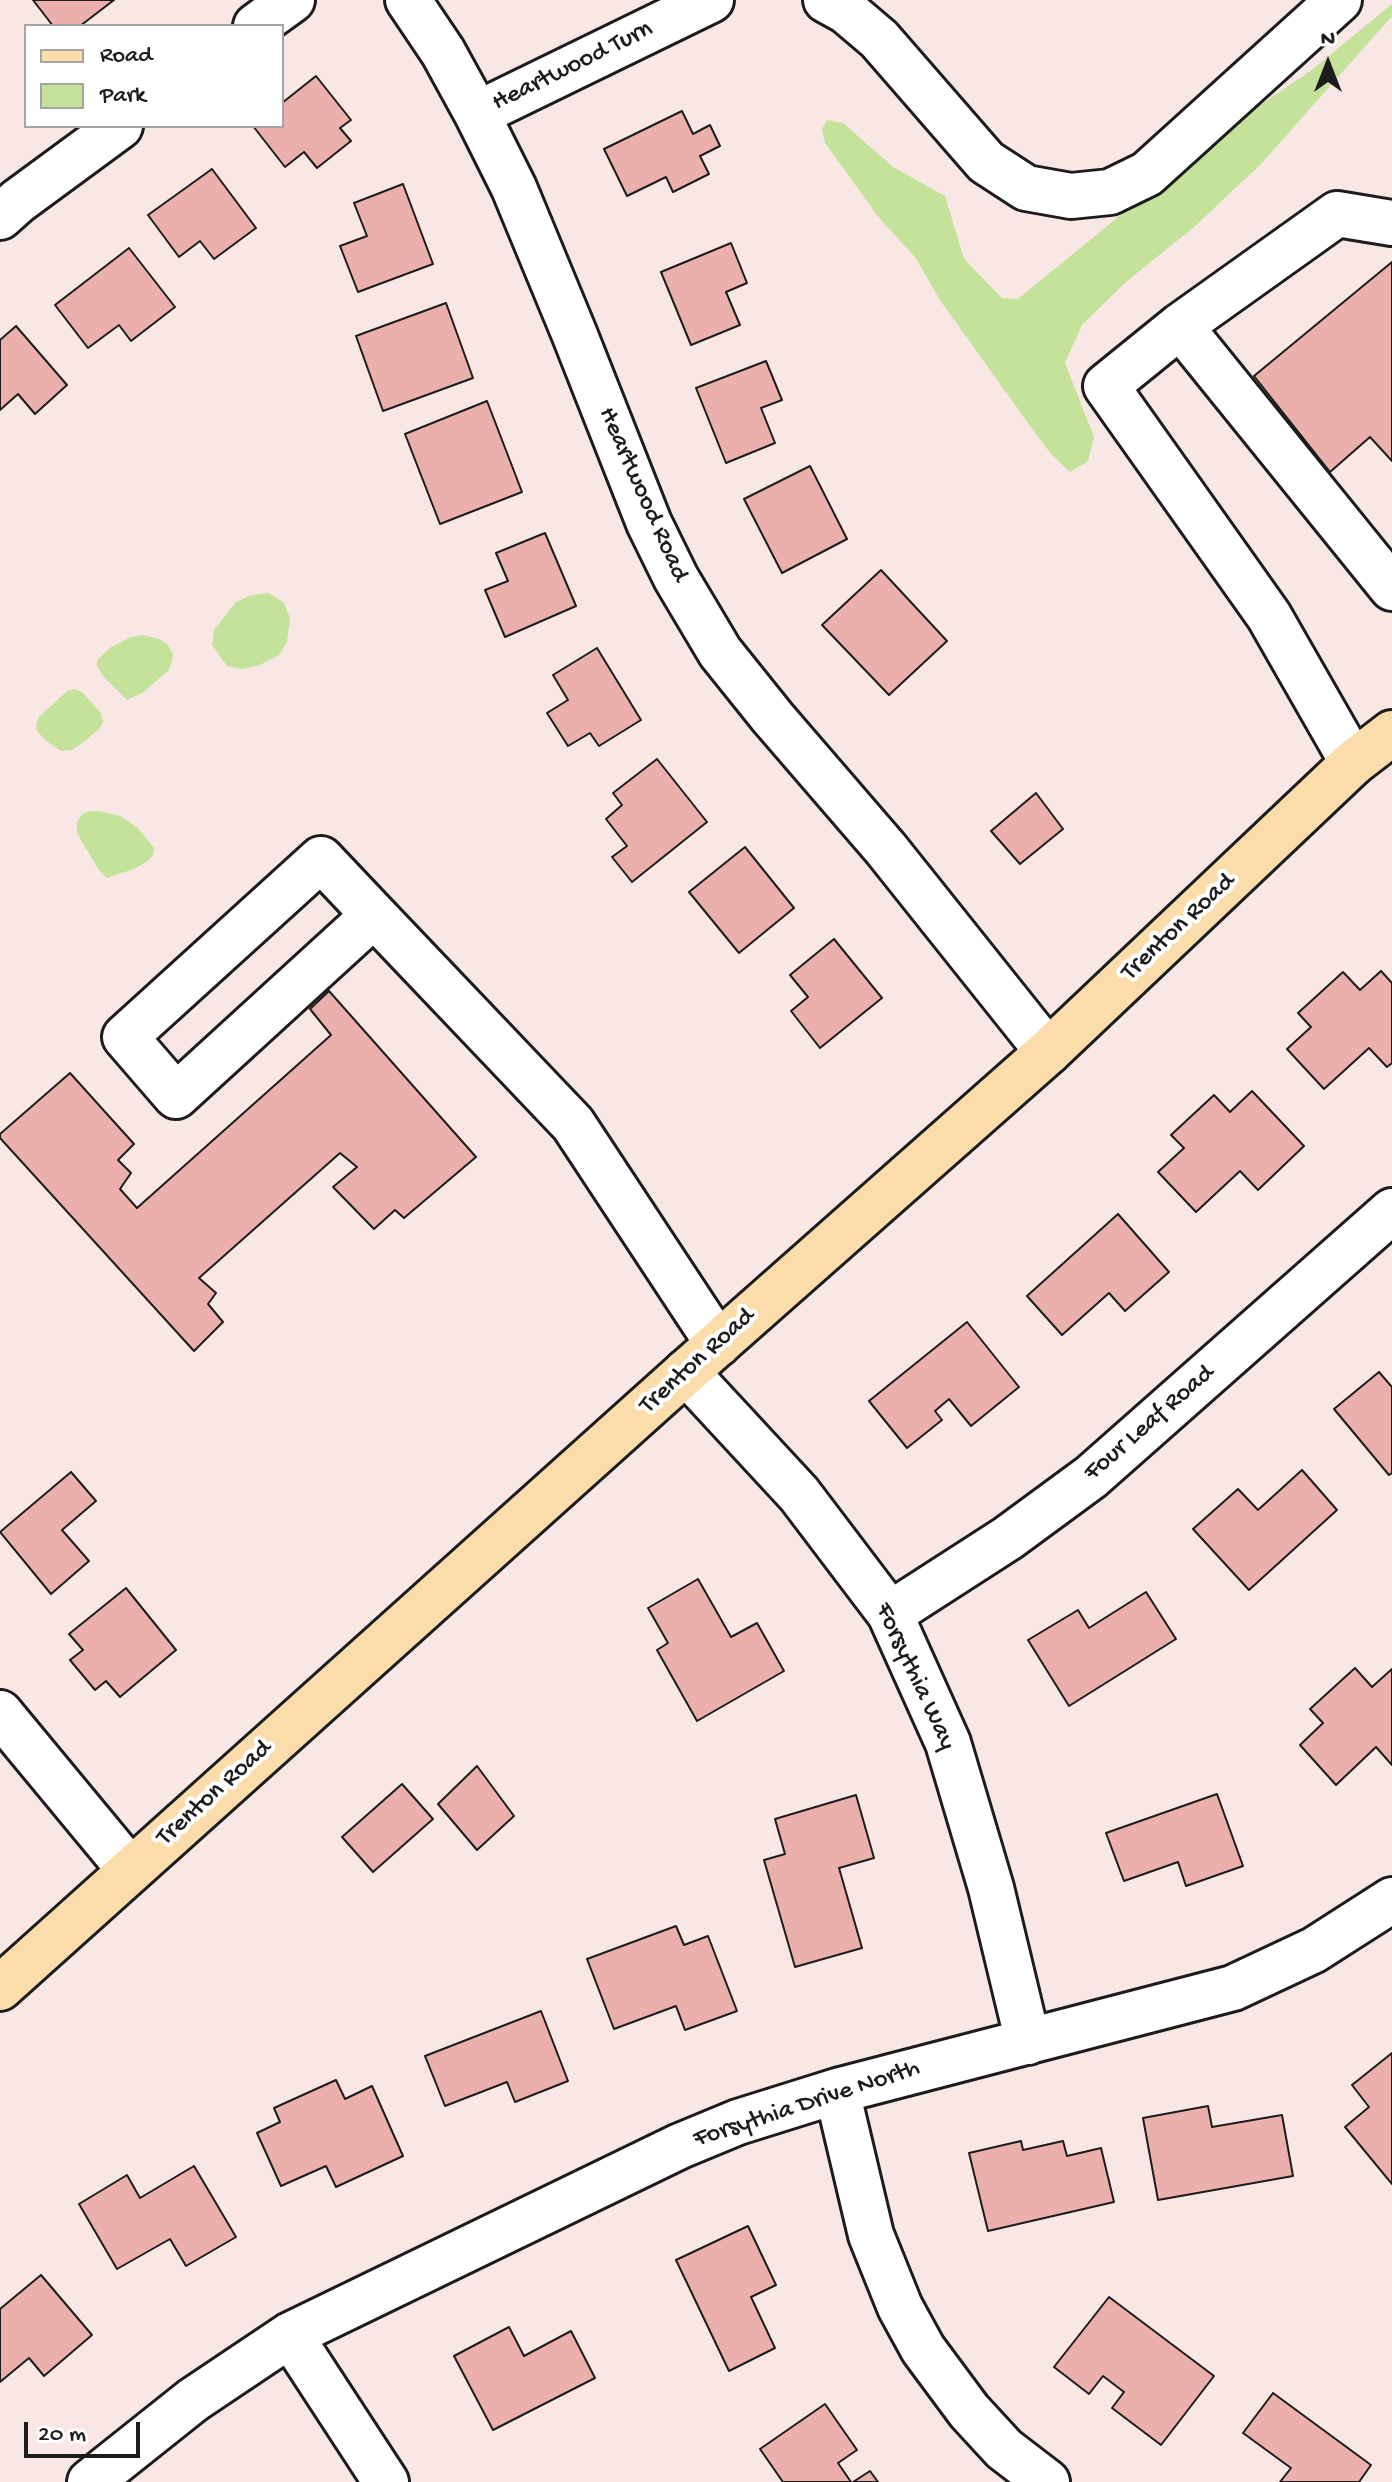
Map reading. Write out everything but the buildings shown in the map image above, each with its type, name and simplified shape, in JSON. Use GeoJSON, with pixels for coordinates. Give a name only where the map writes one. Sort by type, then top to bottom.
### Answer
{"type":"FeatureCollection","features":[{"type":"Feature","properties":{"kind":"main road","name":"Trenton Road"},"geometry":{"type":"LineString","coordinates":[[0,1988],[686,1372],[1048,1052],[1353,763],[1392,733]]}},
{"type":"Feature","properties":{"kind":"street"},"geometry":{"type":"LineString","coordinates":[[259,24],[292,0]]}},
{"type":"Feature","properties":{"kind":"street","name":"Heartwood Road"},"geometry":{"type":"LineString","coordinates":[[408,0],[443,52],[514,188],[649,523],[676,578],[720,652],[886,849],[1048,1052]]}},
{"type":"Feature","properties":{"kind":"street","name":"Heartwood Turn"},"geometry":{"type":"LineString","coordinates":[[477,114],[711,0]]}},
{"type":"Feature","properties":{"kind":"street"},"geometry":{"type":"LineString","coordinates":[[826,0],[846,11],[879,39],[986,162],[1026,188],[1071,196],[1110,192],[1147,174],[1339,0]]}},
{"type":"Feature","properties":{"kind":"street"},"geometry":{"type":"LineString","coordinates":[[0,217],[117,128]]}},
{"type":"Feature","properties":{"kind":"street"},"geometry":{"type":"LineString","coordinates":[[1353,763],[1269,616],[1106,386],[1180,326],[1337,214],[1392,223]]}},
{"type":"Feature","properties":{"kind":"street"},"geometry":{"type":"LineString","coordinates":[[1180,326],[1392,588]]}},
{"type":"Feature","properties":{"kind":"street"},"geometry":{"type":"LineString","coordinates":[[374,915],[176,1096],[125,1037],[321,859],[573,1124],[718,1344]]}},
{"type":"Feature","properties":{"kind":"street","name":"Four Leaf Road"},"geometry":{"type":"LineString","coordinates":[[890,1614],[1008,1538],[1091,1477],[1392,1211]]}},
{"type":"Feature","properties":{"kind":"street","name":"Forsythia Way"},"geometry":{"type":"LineString","coordinates":[[686,1372],[799,1494],[890,1614],[948,1743],[991,1888],[1028,2042]]}},
{"type":"Feature","properties":{"kind":"street"},"geometry":{"type":"LineString","coordinates":[[0,1713],[130,1870]]}},
{"type":"Feature","properties":{"kind":"street","name":"Forsythia Drive North"},"geometry":{"type":"LineString","coordinates":[[90,2482],[193,2400],[290,2335],[680,2146],[738,2122],[837,2091],[1233,1988],[1314,1950],[1392,1900]]}},
{"type":"Feature","properties":{"kind":"street"},"geometry":{"type":"LineString","coordinates":[[837,2091],[871,2235],[900,2307],[923,2349],[969,2411],[1004,2449],[1047,2482]]}},
{"type":"Feature","properties":{"kind":"street"},"geometry":{"type":"LineString","coordinates":[[290,2335],[386,2482]]}},
{"type":"Feature","properties":{"kind":"green space"},"geometry":{"type":"Polygon","coordinates":[[[1392,4],[1392,16],[1262,163],[1193,228],[1127,281],[1082,325],[1065,363],[1094,437],[1088,461],[1070,472],[1051,454],[942,303],[915,257],[880,219],[825,143],[822,129],[827,120],[843,123],[893,167],[945,196],[964,259],[1002,298],[1018,299],[1228,127],[1313,69],[1392,4]]]}},
{"type":"Feature","properties":{"kind":"green space"},"geometry":{"type":"Polygon","coordinates":[[[269,593],[284,603],[290,618],[287,642],[279,655],[260,665],[243,669],[227,666],[212,645],[214,630],[236,602],[252,595],[269,593]]]}},
{"type":"Feature","properties":{"kind":"green space"},"geometry":{"type":"Polygon","coordinates":[[[143,635],[167,644],[173,654],[172,662],[168,671],[142,693],[127,700],[104,677],[97,660],[111,647],[143,635]]]}},
{"type":"Feature","properties":{"kind":"green space"},"geometry":{"type":"Polygon","coordinates":[[[75,689],[82,692],[101,713],[103,722],[99,729],[72,750],[61,751],[45,740],[37,731],[36,724],[39,717],[67,691],[75,689]]]}},
{"type":"Feature","properties":{"kind":"green space"},"geometry":{"type":"Polygon","coordinates":[[[90,811],[120,816],[138,828],[154,848],[153,855],[134,869],[107,878],[98,869],[77,833],[77,822],[82,814],[90,811]]]}}]}
